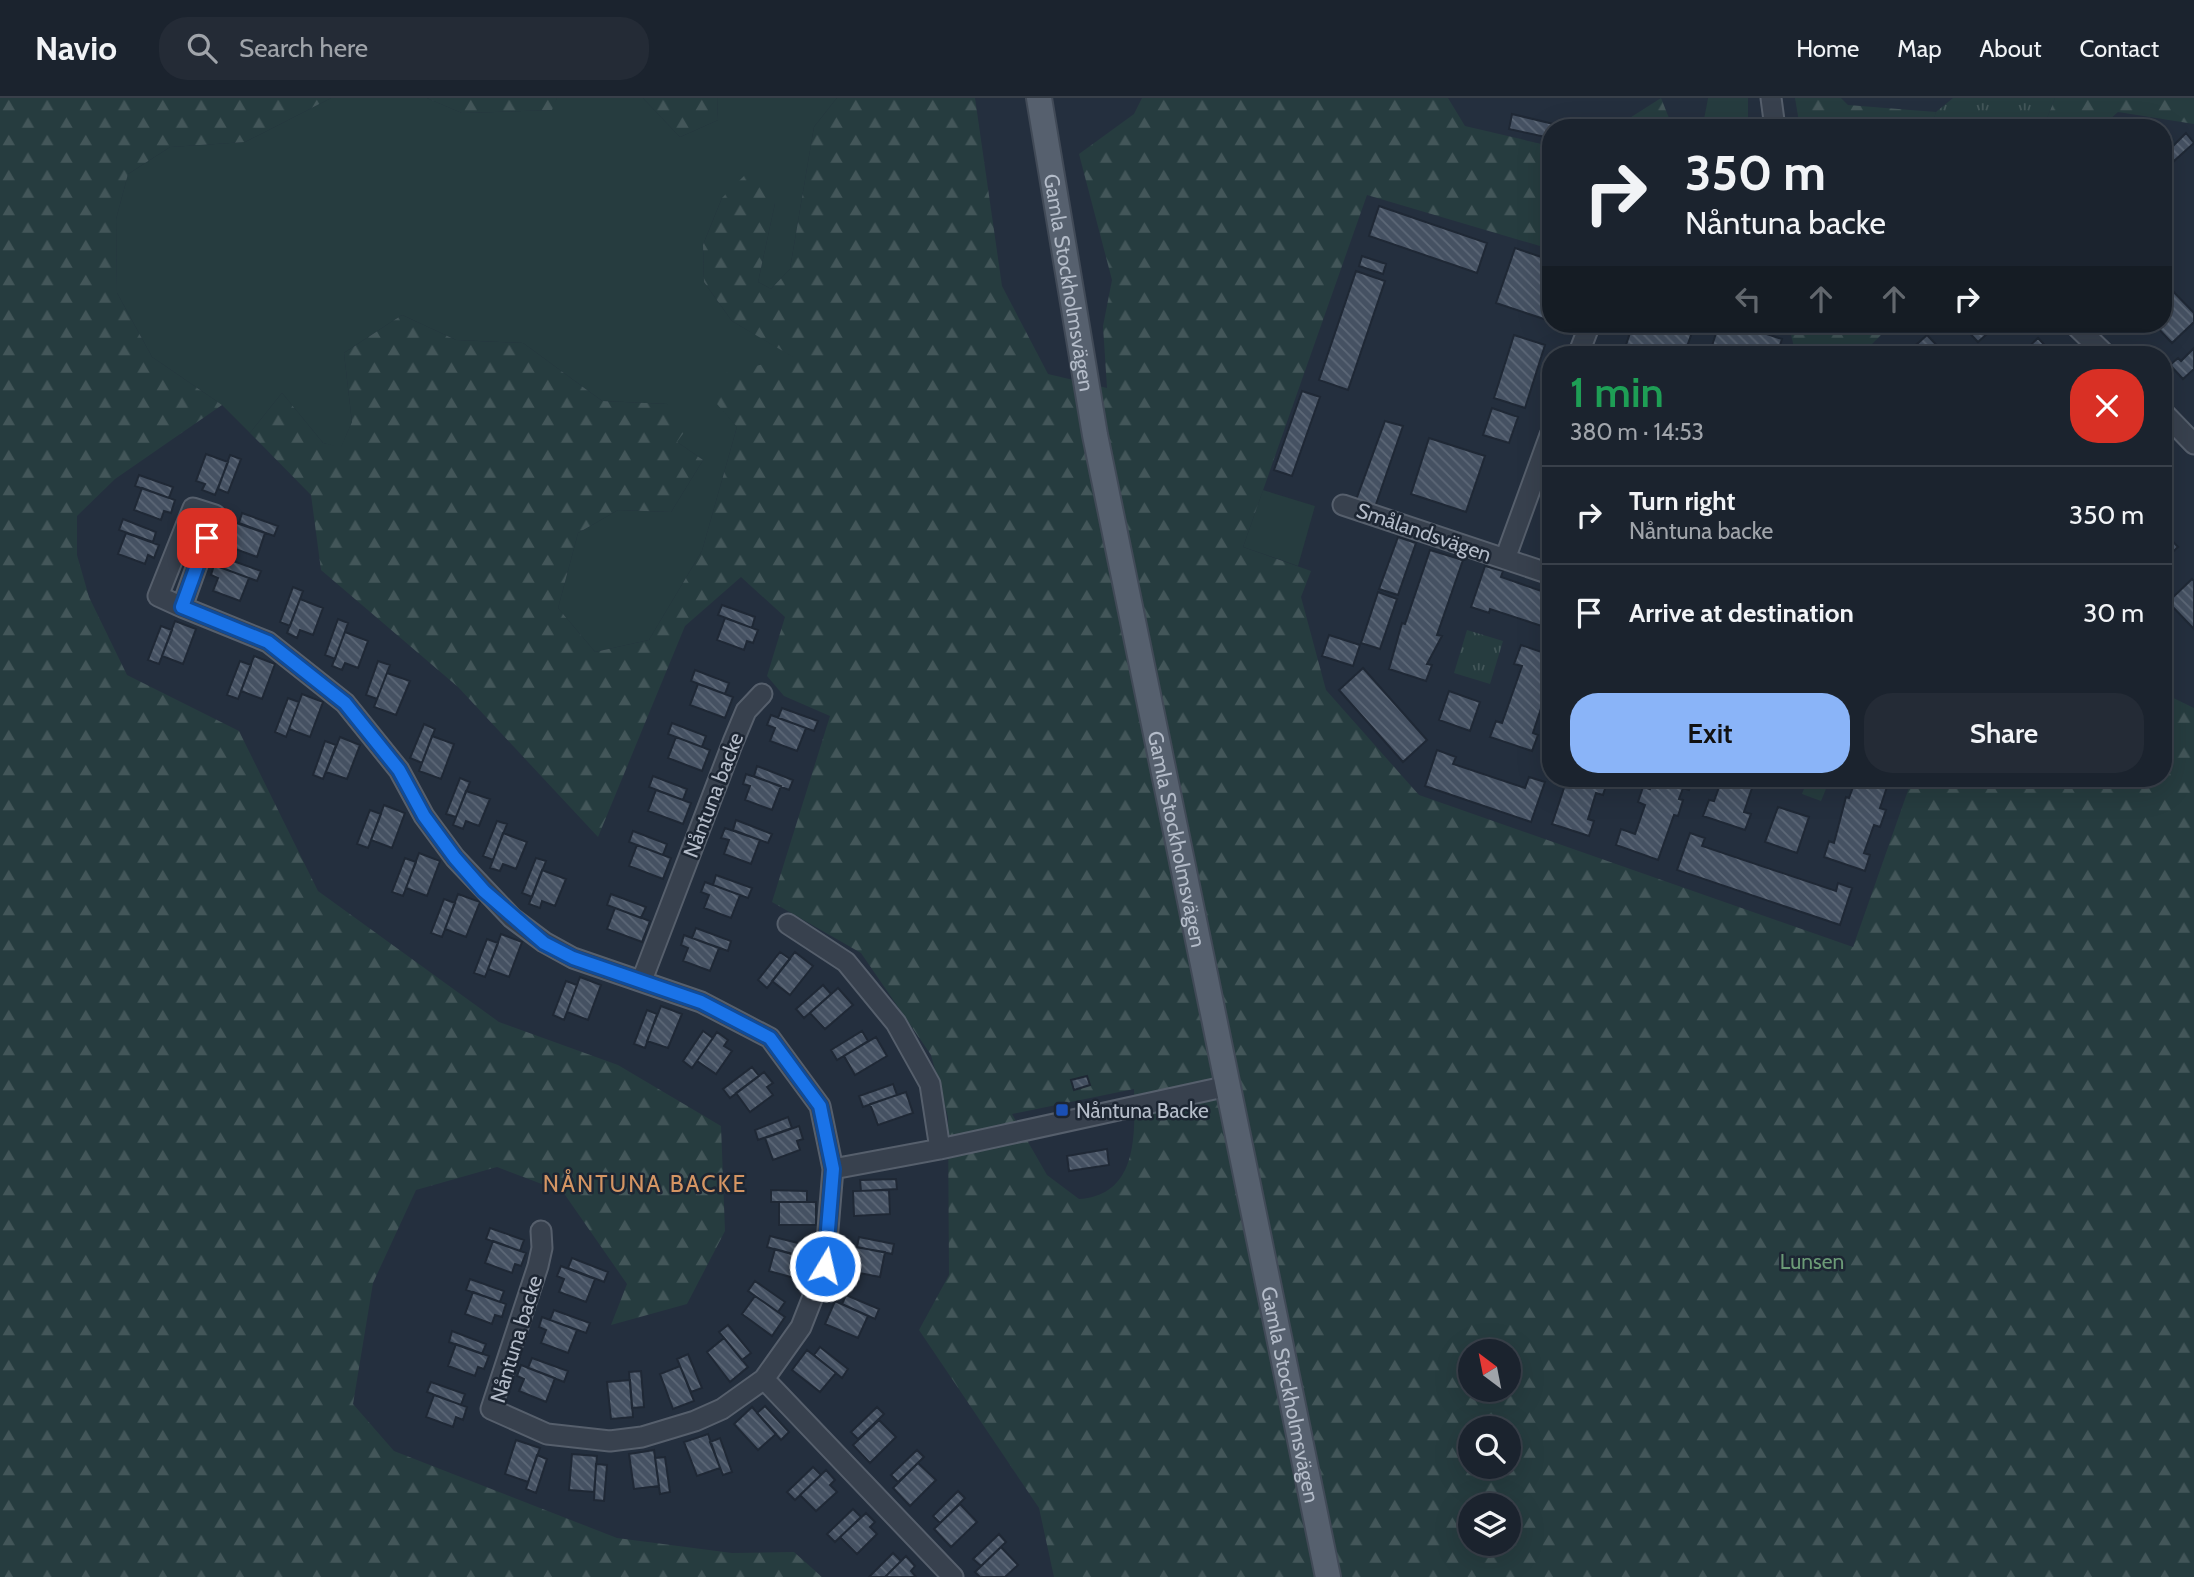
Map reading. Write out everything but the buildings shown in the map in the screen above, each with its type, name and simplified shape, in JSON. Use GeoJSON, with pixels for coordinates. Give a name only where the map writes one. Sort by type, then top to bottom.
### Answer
{"type":"FeatureCollection","features":[{"type":"Feature","properties":{"kind":"main road","name":"Gamla Stockholmsvägen"},"geometry":{"type":"LineString","coordinates":[[1039,98],[1095,435],[1328,1577]]}},
{"type":"Feature","properties":{"kind":"street"},"geometry":{"type":"LineString","coordinates":[[1770,98],[1774,119]]}},
{"type":"Feature","properties":{"kind":"street"},"geometry":{"type":"LineString","coordinates":[[2083,333],[2097,346]]}},
{"type":"Feature","properties":{"kind":"street"},"geometry":{"type":"LineString","coordinates":[[2172,421],[2194,444]]}},
{"type":"Feature","properties":{"kind":"street","name":"Smålandsvägen"},"geometry":{"type":"LineString","coordinates":[[1505,559],[1542,457]]}},
{"type":"Feature","properties":{"kind":"street","name":"Smålandsvägen"},"geometry":{"type":"LineString","coordinates":[[1343,505],[1542,571]]}},
{"type":"Feature","properties":{"kind":"street","name":"Nåntuna backe"},"geometry":{"type":"LineString","coordinates":[[182,607],[268,642],[345,703],[399,770],[424,816],[455,858],[512,918],[544,943],[573,958],[701,1002],[770,1038],[820,1106],[833,1169],[830,1233],[817,1293],[801,1326],[764,1379],[722,1409],[695,1421],[642,1437],[610,1441],[547,1434],[491,1409],[538,1266],[542,1248],[541,1231]]}},
{"type":"Feature","properties":{"kind":"street","name":"Nåntuna backe"},"geometry":{"type":"LineString","coordinates":[[642,980],[741,721],[746,711],[762,694]]}},
{"type":"Feature","properties":{"kind":"street"},"geometry":{"type":"LineString","coordinates":[[788,923],[846,962],[896,1023],[930,1084],[940,1149]]}},
{"type":"Feature","properties":{"kind":"street"},"geometry":{"type":"LineString","coordinates":[[833,1169],[940,1149],[1228,1086]]}},
{"type":"Feature","properties":{"kind":"street"},"geometry":{"type":"LineString","coordinates":[[764,1379],[953,1577]]}},
{"type":"Feature","properties":{"kind":"green space"},"geometry":{"type":"Polygon","coordinates":[[[0,98],[331,98],[245,142],[170,147],[128,174],[116,219],[117,293],[152,357],[222,405],[115,479],[77,516],[77,555],[89,597],[127,675],[239,731],[318,891],[499,1022],[618,1065],[721,1126],[725,1231],[687,1304],[611,1325],[627,1284],[563,1192],[497,1167],[416,1190],[373,1283],[353,1404],[394,1451],[617,1538],[732,1553],[794,1552],[822,1577],[0,1577],[0,98]]]}},
{"type":"Feature","properties":{"kind":"green space"},"geometry":{"type":"Polygon","coordinates":[[[331,98],[427,98],[462,113],[551,110],[557,98],[643,98],[680,137],[718,120],[717,98],[837,98],[814,127],[790,269],[771,289],[758,282],[775,203],[722,198],[703,245],[704,282],[732,321],[794,357],[718,404],[737,427],[702,551],[649,640],[595,652],[558,608],[578,533],[618,510],[671,512],[703,460],[677,442],[667,404],[602,401],[523,343],[456,340],[402,315],[344,353],[352,422],[341,448],[323,443],[282,393],[250,433],[222,405],[152,357],[117,293],[116,219],[128,174],[170,147],[245,142],[331,98]]]}},
{"type":"Feature","properties":{"kind":"green space"},"geometry":{"type":"Polygon","coordinates":[[[427,98],[557,98],[552,110],[462,113],[427,98]]]}},
{"type":"Feature","properties":{"kind":"green space"},"geometry":{"type":"Polygon","coordinates":[[[643,98],[717,98],[718,120],[680,137],[643,98]]]}},
{"type":"Feature","properties":{"kind":"green space","name":"Lunsen"},"geometry":{"type":"Polygon","coordinates":[[[837,98],[975,98],[1002,286],[1048,374],[1107,388],[1103,326],[1112,280],[1079,154],[1134,114],[1142,98],[1448,98],[1465,126],[1542,144],[1542,247],[1367,195],[1243,547],[1311,571],[1301,597],[1326,690],[1419,795],[1853,947],[1909,787],[2172,787],[2172,697],[2194,708],[2194,1577],[1054,1577],[1039,1508],[919,1330],[949,1275],[948,1117],[931,1055],[861,953],[772,902],[830,716],[784,696],[767,676],[785,617],[741,577],[685,626],[598,837],[458,687],[321,570],[311,495],[250,433],[282,393],[323,443],[341,447],[352,422],[344,353],[402,315],[456,340],[523,343],[602,401],[667,404],[688,427],[677,442],[703,460],[671,512],[618,510],[578,533],[558,608],[595,652],[649,640],[702,551],[737,427],[717,404],[722,374],[793,357],[732,321],[704,282],[703,245],[722,198],[754,166],[775,203],[758,282],[771,289],[790,269],[814,127],[837,98]],[[1134,1089],[1012,1114],[1047,1175],[1079,1199],[1098,1195],[1113,1187],[1123,1175],[1133,1143],[1134,1089]]]}},
{"type":"Feature","properties":{"kind":"green space"},"geometry":{"type":"Polygon","coordinates":[[[1661,98],[1669,119],[1628,119],[1661,98]]]}},
{"type":"Feature","properties":{"kind":"green space"},"geometry":{"type":"Polygon","coordinates":[[[1708,98],[1748,98],[1748,119],[1704,119],[1708,98]]]}},
{"type":"Feature","properties":{"kind":"green space"},"geometry":{"type":"Polygon","coordinates":[[[1795,98],[1841,98],[1848,105],[1936,112],[1934,119],[1798,119],[1795,98]]]}},
{"type":"Feature","properties":{"kind":"green space"},"geometry":{"type":"Polygon","coordinates":[[[1953,98],[2055,98],[2047,119],[1934,119],[1936,112],[1953,98]]]}},
{"type":"Feature","properties":{"kind":"green space"},"geometry":{"type":"Polygon","coordinates":[[[2055,98],[2194,98],[2194,124],[2118,112],[2110,119],[2047,119],[2055,98]]]}},
{"type":"Feature","properties":{"kind":"green space"},"geometry":{"type":"Polygon","coordinates":[[[1790,333],[1883,333],[1870,346],[1794,346],[1790,333]]]}},
{"type":"Feature","properties":{"kind":"green space"},"geometry":{"type":"Polygon","coordinates":[[[1263,490],[1315,506],[1298,566],[1243,547],[1263,490]]]}},
{"type":"Feature","properties":{"kind":"green space"},"geometry":{"type":"Polygon","coordinates":[[[1467,630],[1503,641],[1490,684],[1454,673],[1467,630]]]}},
{"type":"Feature","properties":{"kind":"green space"},"geometry":{"type":"Polygon","coordinates":[[[1805,787],[1827,787],[1821,801],[1802,794],[1805,787]]]}},
{"type":"Feature","properties":{"kind":"place","name":"Nåntuna Backe"},"geometry":{"type":"Point","coordinates":[1062,1110]}},
{"type":"Feature","properties":{"kind":"district","name":"NÅNTUNA BACKE"},"geometry":{"type":"Point","coordinates":[645,1184]}},
{"type":"Feature","properties":{"kind":"route"},"geometry":{"type":"LineString","coordinates":[[207,538],[182,607],[268,642],[291,657],[345,703],[399,770],[424,816],[455,858],[512,918],[544,943],[573,958],[701,1002],[770,1038],[820,1106],[833,1169],[830,1233],[825,1266]]}}]}
